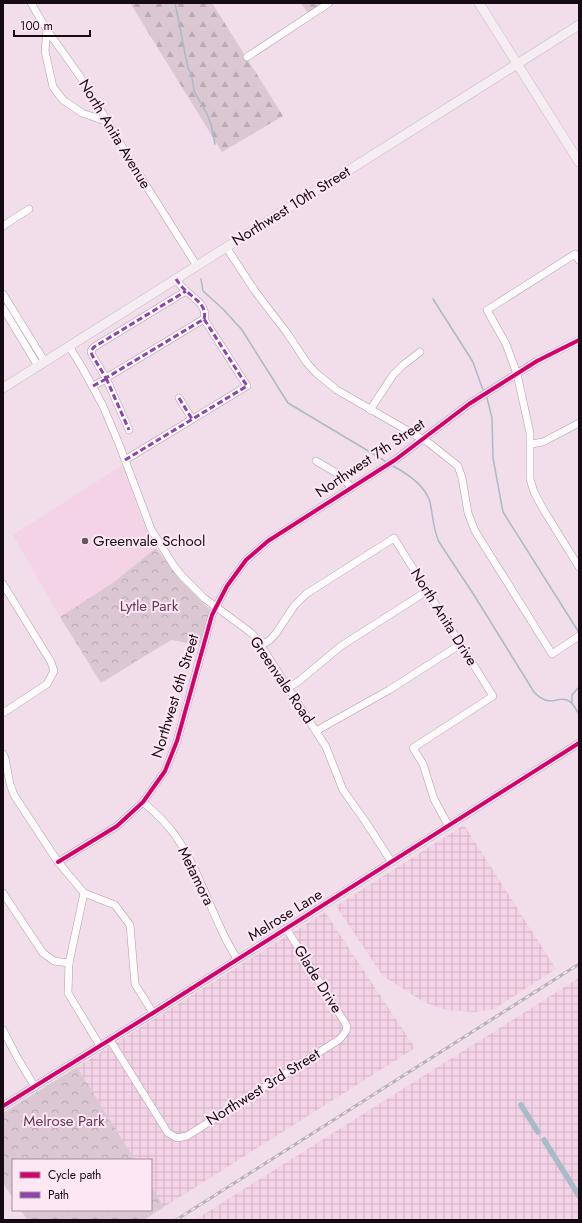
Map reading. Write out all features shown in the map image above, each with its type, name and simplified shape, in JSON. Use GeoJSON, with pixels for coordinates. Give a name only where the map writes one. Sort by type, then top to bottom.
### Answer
{"type":"FeatureCollection","features":[{"type":"Feature","properties":{"kind":"main road"},"geometry":{"type":"LineString","coordinates":[[479,3],[579,162]]}},
{"type":"Feature","properties":{"kind":"main road","name":"Northwest 10th Street"},"geometry":{"type":"LineString","coordinates":[[3,388],[579,25]]}},
{"type":"Feature","properties":{"kind":"street","name":"North Anita Avenue"},"geometry":{"type":"LineString","coordinates":[[31,3],[47,30],[79,75],[128,158],[197,266]]}},
{"type":"Feature","properties":{"kind":"street"},"geometry":{"type":"LineString","coordinates":[[247,57],[329,3]]}},
{"type":"Feature","properties":{"kind":"street"},"geometry":{"type":"LineString","coordinates":[[47,30],[45,52],[53,87],[63,100],[82,113],[108,122]]}},
{"type":"Feature","properties":{"kind":"street"},"geometry":{"type":"LineString","coordinates":[[3,226],[29,209]]}},
{"type":"Feature","properties":{"kind":"street"},"geometry":{"type":"LineString","coordinates":[[226,247],[258,296],[316,373],[331,386],[429,444],[458,466],[462,478],[468,512],[475,531],[552,654],[579,636]]}},
{"type":"Feature","properties":{"kind":"street"},"geometry":{"type":"LineString","coordinates":[[577,257],[487,310],[506,344],[528,419],[531,444],[530,479],[534,492],[579,567]]}},
{"type":"Feature","properties":{"kind":"street"},"geometry":{"type":"LineString","coordinates":[[93,386],[204,319],[206,313],[204,309],[176,279]]}},
{"type":"Feature","properties":{"kind":"street"},"geometry":{"type":"LineString","coordinates":[[130,430],[91,351],[94,347],[186,291]]}},
{"type":"Feature","properties":{"kind":"street"},"geometry":{"type":"LineString","coordinates":[[3,295],[18,325],[42,364]]}},
{"type":"Feature","properties":{"kind":"street"},"geometry":{"type":"LineString","coordinates":[[3,308],[18,325]]}},
{"type":"Feature","properties":{"kind":"street"},"geometry":{"type":"LineString","coordinates":[[125,460],[247,386],[204,319]]}},
{"type":"Feature","properties":{"kind":"street","name":"Northwest 7th Street"},"geometry":{"type":"LineString","coordinates":[[216,608],[226,586],[257,550],[268,540],[395,460],[449,418],[516,374],[537,361],[579,340]]}},
{"type":"Feature","properties":{"kind":"street","name":"Greenvale Road"},"geometry":{"type":"LineString","coordinates":[[69,346],[93,386],[112,425],[151,529],[182,576],[216,608],[250,632],[261,646],[326,747],[343,790],[366,821],[391,862]]}},
{"type":"Feature","properties":{"kind":"street"},"geometry":{"type":"LineString","coordinates":[[370,410],[393,375],[420,352]]}},
{"type":"Feature","properties":{"kind":"street"},"geometry":{"type":"LineString","coordinates":[[179,398],[192,419]]}},
{"type":"Feature","properties":{"kind":"street"},"geometry":{"type":"LineString","coordinates":[[531,444],[543,442],[578,426]]}},
{"type":"Feature","properties":{"kind":"street"},"geometry":{"type":"LineString","coordinates":[[316,461],[340,475],[351,487]]}},
{"type":"Feature","properties":{"kind":"street","name":"North Anita Drive"},"geometry":{"type":"LineString","coordinates":[[261,646],[270,640],[277,632],[294,606],[306,594],[394,538],[494,696],[413,748],[423,764],[434,799],[448,825]]}},
{"type":"Feature","properties":{"kind":"street"},"geometry":{"type":"LineString","coordinates":[[3,584],[51,662],[54,671],[47,684],[3,713]]}},
{"type":"Feature","properties":{"kind":"street"},"geometry":{"type":"LineString","coordinates":[[288,688],[299,681],[341,646],[427,591]]}},
{"type":"Feature","properties":{"kind":"street","name":"Northwest 6th Street"},"geometry":{"type":"LineString","coordinates":[[58,862],[117,826],[143,802],[165,771],[177,741],[208,629],[216,608]]}},
{"type":"Feature","properties":{"kind":"street"},"geometry":{"type":"LineString","coordinates":[[316,731],[389,690],[460,644]]}},
{"type":"Feature","properties":{"kind":"street","name":"Melrose Lane"},"geometry":{"type":"LineString","coordinates":[[3,1106],[154,1013],[579,743]]}},
{"type":"Feature","properties":{"kind":"street"},"geometry":{"type":"LineString","coordinates":[[3,754],[5,758],[6,786],[14,795],[58,862],[84,894],[115,905],[130,925],[135,984],[154,1013]]}},
{"type":"Feature","properties":{"kind":"street","name":"Metamora"},"geometry":{"type":"LineString","coordinates":[[143,802],[159,816],[175,834],[203,887],[221,930],[237,959]]}},
{"type":"Feature","properties":{"kind":"street"},"geometry":{"type":"LineString","coordinates":[[3,893],[43,953],[54,961],[69,963]]}},
{"type":"Feature","properties":{"kind":"street"},"geometry":{"type":"LineString","coordinates":[[84,894],[69,963],[68,993],[100,1046]]}},
{"type":"Feature","properties":{"kind":"street","name":"Glade Drive"},"geometry":{"type":"LineString","coordinates":[[286,928],[343,1019],[347,1026],[346,1031]]}},
{"type":"Feature","properties":{"kind":"street"},"geometry":{"type":"LineString","coordinates":[[3,1030],[35,1087]]}},
{"type":"Feature","properties":{"kind":"street","name":"Northwest 3rd Street"},"geometry":{"type":"LineString","coordinates":[[110,1040],[168,1133],[177,1138],[187,1136],[340,1039],[346,1031]]}},
{"type":"Feature","properties":{"kind":"shaded area","name":"Greenvale School"},"geometry":{"type":"Polygon","coordinates":[[[123,465],[140,515],[156,548],[114,582],[60,617],[13,535],[123,465]]]}},
{"type":"Feature","properties":{"kind":"shaded area"},"geometry":{"type":"Polygon","coordinates":[[[464,825],[556,969],[494,1009],[474,1012],[447,1010],[424,1002],[383,976],[336,906],[464,825]]]}},
{"type":"Feature","properties":{"kind":"shaded area"},"geometry":{"type":"Polygon","coordinates":[[[325,912],[415,1048],[164,1207],[152,1188],[152,1159],[134,1159],[77,1067],[325,912]]]}},
{"type":"Feature","properties":{"kind":"shaded area"},"geometry":{"type":"Polygon","coordinates":[[[579,978],[579,1220],[195,1220],[579,978]]]}},
{"type":"Feature","properties":{"kind":"green space"},"geometry":{"type":"Polygon","coordinates":[[[130,3],[212,3],[283,116],[222,152],[130,3]]]}},
{"type":"Feature","properties":{"kind":"green space"},"geometry":{"type":"Polygon","coordinates":[[[301,3],[330,3],[310,16],[301,3]]]}},
{"type":"Feature","properties":{"kind":"green space","name":"Lytle Park"},"geometry":{"type":"Polygon","coordinates":[[[156,548],[180,580],[210,610],[199,645],[171,640],[101,683],[60,617],[114,582],[156,548]]]}},
{"type":"Feature","properties":{"kind":"green space","name":"Melrose Park"},"geometry":{"type":"Polygon","coordinates":[[[77,1067],[134,1159],[12,1159],[12,1196],[3,1183],[3,1113],[77,1067]]]}},
{"type":"Feature","properties":{"kind":"green space"},"geometry":{"type":"Polygon","coordinates":[[[152,1188],[164,1207],[144,1220],[27,1220],[22,1211],[152,1211],[152,1188]]]}},
{"type":"Feature","properties":{"kind":"waterway"},"geometry":{"type":"LineString","coordinates":[[175,3],[194,91],[211,124],[215,144]]}},
{"type":"Feature","properties":{"kind":"waterway"},"geometry":{"type":"LineString","coordinates":[[201,279],[203,291],[223,309],[242,330],[288,403],[385,461]]}},
{"type":"Feature","properties":{"kind":"waterway"},"geometry":{"type":"LineString","coordinates":[[433,299],[473,362],[483,390]]}},
{"type":"Feature","properties":{"kind":"waterway"},"geometry":{"type":"LineString","coordinates":[[487,398],[492,418],[493,458],[503,512],[578,631]]}},
{"type":"Feature","properties":{"kind":"waterway"},"geometry":{"type":"LineString","coordinates":[[393,466],[410,476],[420,485],[428,496],[434,527],[439,542],[474,595],[534,692],[545,700],[554,701],[565,699],[574,705],[579,714]]}},
{"type":"Feature","properties":{"kind":"waterway"},"geometry":{"type":"LineString","coordinates":[[572,703],[572,695],[579,687]]}},
{"type":"Feature","properties":{"kind":"waterway"},"geometry":{"type":"LineString","coordinates":[[521,1105],[538,1132]]}},
{"type":"Feature","properties":{"kind":"waterway"},"geometry":{"type":"LineString","coordinates":[[544,1140],[579,1196]]}},
{"type":"Feature","properties":{"kind":"railway"},"geometry":{"type":"LineString","coordinates":[[176,1220],[579,964]]}},
{"type":"Feature","properties":{"kind":"marked path"},"geometry":{"type":"LineString","coordinates":[[176,279],[202,306],[205,314],[204,319],[106,378],[92,355],[91,351],[94,347],[186,291]]}},
{"type":"Feature","properties":{"kind":"marked path"},"geometry":{"type":"LineString","coordinates":[[125,460],[247,386],[204,319]]}},
{"type":"Feature","properties":{"kind":"marked path"},"geometry":{"type":"LineString","coordinates":[[106,378],[129,430]]}},
{"type":"Feature","properties":{"kind":"marked path"},"geometry":{"type":"LineString","coordinates":[[93,386],[106,379]]}},
{"type":"Feature","properties":{"kind":"marked path"},"geometry":{"type":"LineString","coordinates":[[179,398],[192,419]]}},
{"type":"Feature","properties":{"kind":"cycle path"},"geometry":{"type":"LineString","coordinates":[[58,862],[117,826],[143,802],[165,771],[177,741],[212,615],[227,586],[246,560],[268,541],[395,460],[469,404],[537,361],[579,340]]}},
{"type":"Feature","properties":{"kind":"cycle path"},"geometry":{"type":"LineString","coordinates":[[3,1106],[153,1013],[579,743]]}},
{"type":"Feature","properties":{"kind":"place","name":"Greenvale School"},"geometry":{"type":"Point","coordinates":[85,541]}}]}
